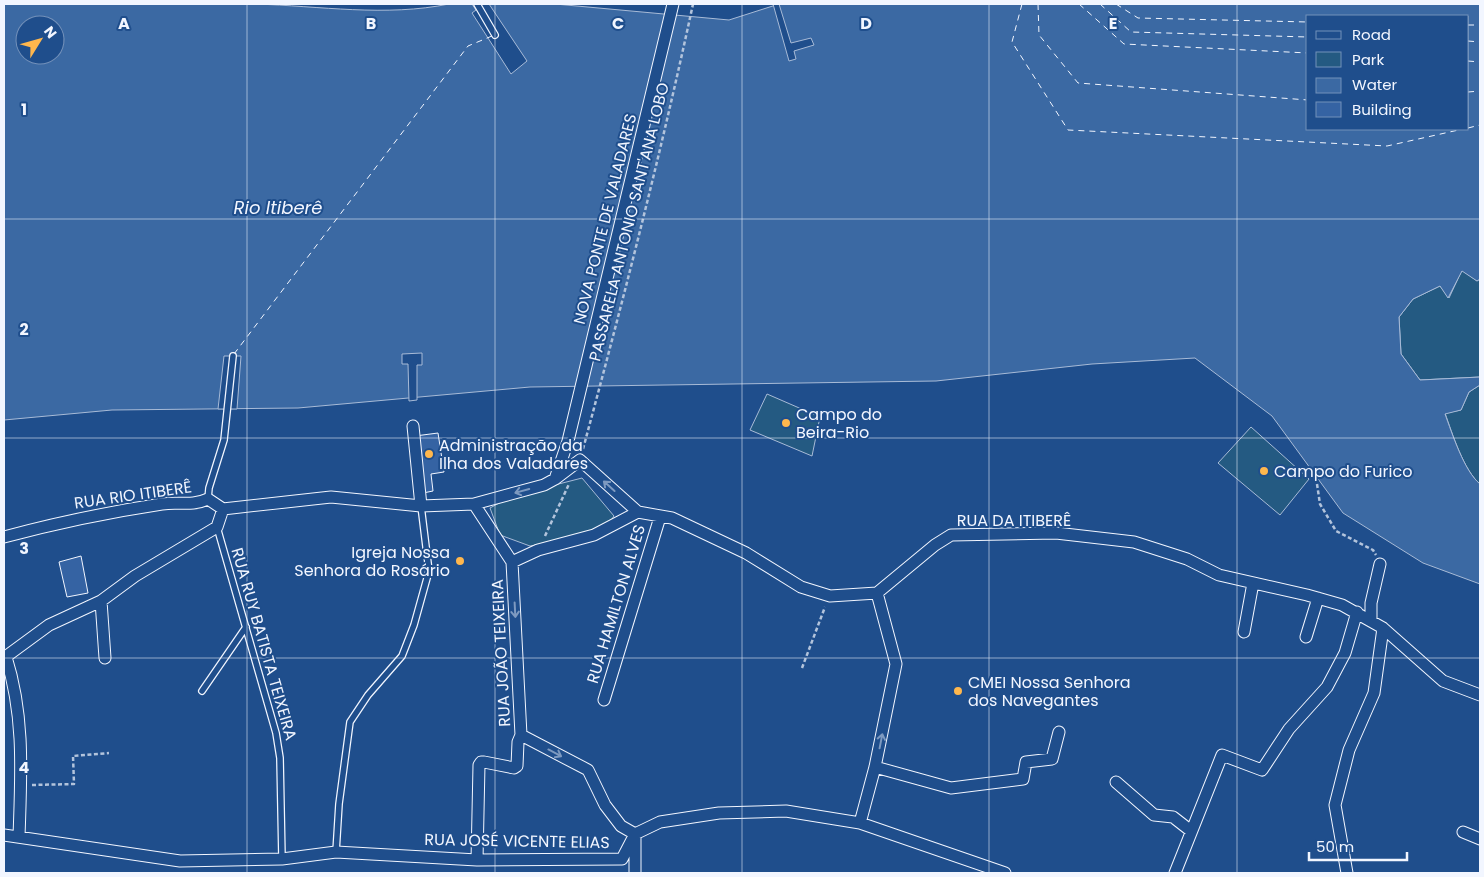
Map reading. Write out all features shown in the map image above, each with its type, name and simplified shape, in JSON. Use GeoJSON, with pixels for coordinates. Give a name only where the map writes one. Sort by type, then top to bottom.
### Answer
{"type":"FeatureCollection","features":[{"type":"Feature","properties":{"kind":"street","name":"NOVA PONTE DE VALADARES"},"geometry":{"type":"LineString","coordinates":[[555,479],[568,441],[673,4]]}},
{"type":"Feature","properties":{"kind":"street"},"geometry":{"type":"LineString","coordinates":[[413,426],[421,506]]}},
{"type":"Feature","properties":{"kind":"street"},"geometry":{"type":"LineString","coordinates":[[19,837],[22,759],[17,701],[5,658],[49,625],[101,601],[136,576],[217,527],[224,509],[331,497],[421,506],[474,504],[544,485],[580,460],[638,512],[672,518],[681,522],[746,553],[801,587],[830,596],[877,594],[896,664],[875,768],[860,823]]}},
{"type":"Feature","properties":{"kind":"street","name":"RUA RIO ITIBERÊ"},"geometry":{"type":"LineString","coordinates":[[4,537],[48,525],[155,505],[197,504],[208,499],[224,509]]}},
{"type":"Feature","properties":{"kind":"street","name":"RUA JOÃO TEIXEIRA"},"geometry":{"type":"LineString","coordinates":[[474,504],[512,562],[521,735],[588,770],[605,805],[621,826],[635,834]]}},
{"type":"Feature","properties":{"kind":"street"},"geometry":{"type":"LineString","coordinates":[[512,562],[538,550],[594,535],[638,512]]}},
{"type":"Feature","properties":{"kind":"street","name":"RUA HAMILTON ALVES"},"geometry":{"type":"LineString","coordinates":[[604,700],[660,517]]}},
{"type":"Feature","properties":{"kind":"street","name":"RUA DA ITIBERÊ"},"geometry":{"type":"LineString","coordinates":[[877,594],[935,545],[950,535],[1056,533],[1134,542],[1187,559],[1219,575],[1318,598],[1358,612],[1383,628],[1443,681],[1480,695]]}},
{"type":"Feature","properties":{"kind":"street"},"geometry":{"type":"LineString","coordinates":[[1371,620],[1371,603],[1380,564]]}},
{"type":"Feature","properties":{"kind":"street"},"geometry":{"type":"LineString","coordinates":[[1244,632],[1253,583]]}},
{"type":"Feature","properties":{"kind":"street"},"geometry":{"type":"LineString","coordinates":[[1306,637],[1318,598]]}},
{"type":"Feature","properties":{"kind":"street"},"geometry":{"type":"LineString","coordinates":[[101,601],[105,658]]}},
{"type":"Feature","properties":{"kind":"street"},"geometry":{"type":"LineString","coordinates":[[1175,873],[1222,755],[1262,770],[1289,729],[1327,687],[1345,653],[1358,612]]}},
{"type":"Feature","properties":{"kind":"street"},"geometry":{"type":"LineString","coordinates":[[1347,873],[1335,805],[1349,750],[1374,693],[1383,628]]}},
{"type":"Feature","properties":{"kind":"street"},"geometry":{"type":"LineString","coordinates":[[875,768],[951,788],[1023,779],[1026,762],[1052,759],[1059,732]]}},
{"type":"Feature","properties":{"kind":"street"},"geometry":{"type":"LineString","coordinates":[[478,860],[479,765],[484,762],[514,768],[517,766],[518,742],[521,735]]}},
{"type":"Feature","properties":{"kind":"street"},"geometry":{"type":"LineString","coordinates":[[1116,782],[1154,815],[1173,816],[1192,831]]}},
{"type":"Feature","properties":{"kind":"street"},"geometry":{"type":"LineString","coordinates":[[635,873],[635,834],[660,822],[719,813],[786,811],[860,823],[1005,873]]}},
{"type":"Feature","properties":{"kind":"street"},"geometry":{"type":"LineString","coordinates":[[1463,832],[1480,839]]}},
{"type":"Feature","properties":{"kind":"street","name":"RUA JOSÉ VICENTE ELIAS"},"geometry":{"type":"LineString","coordinates":[[4,835],[179,867],[282,859],[336,852],[478,860],[622,859],[635,834]]}},
{"type":"Feature","properties":{"kind":"lane"},"geometry":{"type":"LineString","coordinates":[[477,4],[495,35]]}},
{"type":"Feature","properties":{"kind":"lane"},"geometry":{"type":"LineString","coordinates":[[208,499],[209,488],[224,440],[233,356]]}},
{"type":"Feature","properties":{"kind":"lane"},"geometry":{"type":"LineString","coordinates":[[336,852],[339,804],[350,722],[368,695],[402,656],[414,625],[429,571],[421,506]]}},
{"type":"Feature","properties":{"kind":"lane","name":"RUA RUY BATISTA TEIXEIRA"},"geometry":{"type":"LineString","coordinates":[[217,527],[278,742],[282,859]]}},
{"type":"Feature","properties":{"kind":"lane"},"geometry":{"type":"LineString","coordinates":[[202,691],[246,627]]}},
{"type":"Feature","properties":{"kind":"path","name":"PASSARELA ANTONIO SANT'ANA LOBO"},"geometry":{"type":"LineString","coordinates":[[584,445],[678,71],[693,4]]}},
{"type":"Feature","properties":{"kind":"path"},"geometry":{"type":"LineString","coordinates":[[538,550],[580,460]]}},
{"type":"Feature","properties":{"kind":"path"},"geometry":{"type":"LineString","coordinates":[[1317,484],[1320,504],[1336,531],[1373,550],[1380,564]]}},
{"type":"Feature","properties":{"kind":"path"},"geometry":{"type":"LineString","coordinates":[[802,668],[830,596]]}},
{"type":"Feature","properties":{"kind":"path"},"geometry":{"type":"LineString","coordinates":[[20,785],[74,784],[73,756],[110,753]]}},
{"type":"Feature","properties":{"kind":"green space"},"geometry":{"type":"Polygon","coordinates":[[[1462,270],[1477,281],[1480,279],[1480,377],[1420,380],[1401,354],[1399,317],[1413,299],[1440,286],[1449,298],[1462,270]]]}},
{"type":"Feature","properties":{"kind":"green space"},"geometry":{"type":"Polygon","coordinates":[[[1480,385],[1480,484],[1464,461],[1445,413],[1461,410],[1469,392],[1480,385]]]}},
{"type":"Feature","properties":{"kind":"green space","name":"Campo do Beira-Rio"},"geometry":{"type":"Polygon","coordinates":[[[767,394],[820,417],[812,456],[750,430],[767,394]]]}},
{"type":"Feature","properties":{"kind":"green space","name":"Campo do Furico"},"geometry":{"type":"Polygon","coordinates":[[[1251,427],[1309,479],[1280,515],[1218,463],[1251,427]]]}},
{"type":"Feature","properties":{"kind":"green space"},"geometry":{"type":"Polygon","coordinates":[[[582,478],[614,516],[607,526],[576,539],[530,546],[500,535],[490,508],[512,496],[582,478]]]}},
{"type":"Feature","properties":{"kind":"water","name":"Rio Itiberê"},"geometry":{"type":"Polygon","coordinates":[[[224,3],[353,10],[401,10],[449,4],[555,4],[729,20],[779,4],[1480,4],[1480,279],[1477,281],[1462,271],[1448,298],[1440,286],[1413,299],[1399,317],[1401,354],[1420,380],[1480,377],[1480,385],[1469,392],[1461,410],[1445,414],[1464,461],[1480,484],[1480,584],[1423,563],[1343,513],[1272,416],[1195,358],[1092,364],[936,381],[530,387],[298,408],[112,410],[4,420],[4,4],[224,3]]]}},
{"type":"Feature","properties":{"kind":"pier"},"geometry":{"type":"Polygon","coordinates":[[[472,4],[489,4],[527,61],[511,74],[472,13],[476,10],[472,4]]]}},
{"type":"Feature","properties":{"kind":"pier"},"geometry":{"type":"Polygon","coordinates":[[[773,4],[779,4],[791,43],[811,38],[814,45],[794,51],[796,59],[789,61],[773,4]]]}},
{"type":"Feature","properties":{"kind":"pier"},"geometry":{"type":"Polygon","coordinates":[[[422,353],[422,365],[417,365],[417,400],[409,401],[408,364],[402,364],[402,354],[422,353]]]}},
{"type":"Feature","properties":{"kind":"pier"},"geometry":{"type":"Polygon","coordinates":[[[224,356],[241,356],[237,409],[218,409],[224,356]]]}},
{"type":"Feature","properties":{"kind":"building","name":"Administração da Ilha dos Valadares"},"geometry":{"type":"Polygon","coordinates":[[[438,433],[444,472],[431,474],[433,491],[423,493],[415,436],[438,433]]]}},
{"type":"Feature","properties":{"kind":"building"},"geometry":{"type":"Polygon","coordinates":[[[81,556],[88,593],[67,597],[59,562],[81,556]]]}},
{"type":"Feature","properties":{"kind":"ferry route"},"geometry":{"type":"LineString","coordinates":[[1022,4],[1012,42],[1068,130],[1387,146],[1459,130]]}},
{"type":"Feature","properties":{"kind":"ferry route"},"geometry":{"type":"LineString","coordinates":[[1038,4],[1039,35],[1078,83],[1306,100]]}},
{"type":"Feature","properties":{"kind":"ferry route"},"geometry":{"type":"LineString","coordinates":[[1079,4],[1124,44],[1306,53]]}},
{"type":"Feature","properties":{"kind":"ferry route"},"geometry":{"type":"LineString","coordinates":[[1100,4],[1131,32],[1306,37]]}},
{"type":"Feature","properties":{"kind":"ferry route"},"geometry":{"type":"LineString","coordinates":[[1116,4],[1138,18],[1306,22]]}},
{"type":"Feature","properties":{"kind":"ferry route"},"geometry":{"type":"LineString","coordinates":[[1469,25],[1480,25]]}},
{"type":"Feature","properties":{"kind":"ferry route"},"geometry":{"type":"LineString","coordinates":[[234,354],[468,46],[492,36]]}},
{"type":"Feature","properties":{"kind":"ferry route"},"geometry":{"type":"LineString","coordinates":[[1469,41],[1480,42]]}},
{"type":"Feature","properties":{"kind":"ferry route"},"geometry":{"type":"LineString","coordinates":[[1469,61],[1480,62]]}},
{"type":"Feature","properties":{"kind":"ferry route"},"geometry":{"type":"LineString","coordinates":[[1469,92],[1480,91]]}},
{"type":"Feature","properties":{"kind":"ferry route"},"geometry":{"type":"LineString","coordinates":[[1469,128],[1480,125]]}},
{"type":"Feature","properties":{"kind":"place","name":"Campo do Beira-Rio"},"geometry":{"type":"Point","coordinates":[786,423]}},
{"type":"Feature","properties":{"kind":"place","name":"Administração da Ilha dos Valadares"},"geometry":{"type":"Point","coordinates":[429,454]}},
{"type":"Feature","properties":{"kind":"place","name":"Campo do Furico"},"geometry":{"type":"Point","coordinates":[1264,471]}},
{"type":"Feature","properties":{"kind":"place","name":"Igreja Nossa Senhora do Rosário"},"geometry":{"type":"Point","coordinates":[460,561]}},
{"type":"Feature","properties":{"kind":"place","name":"CMEI Nossa Senhora dos Navegantes"},"geometry":{"type":"Point","coordinates":[958,691]}}]}
